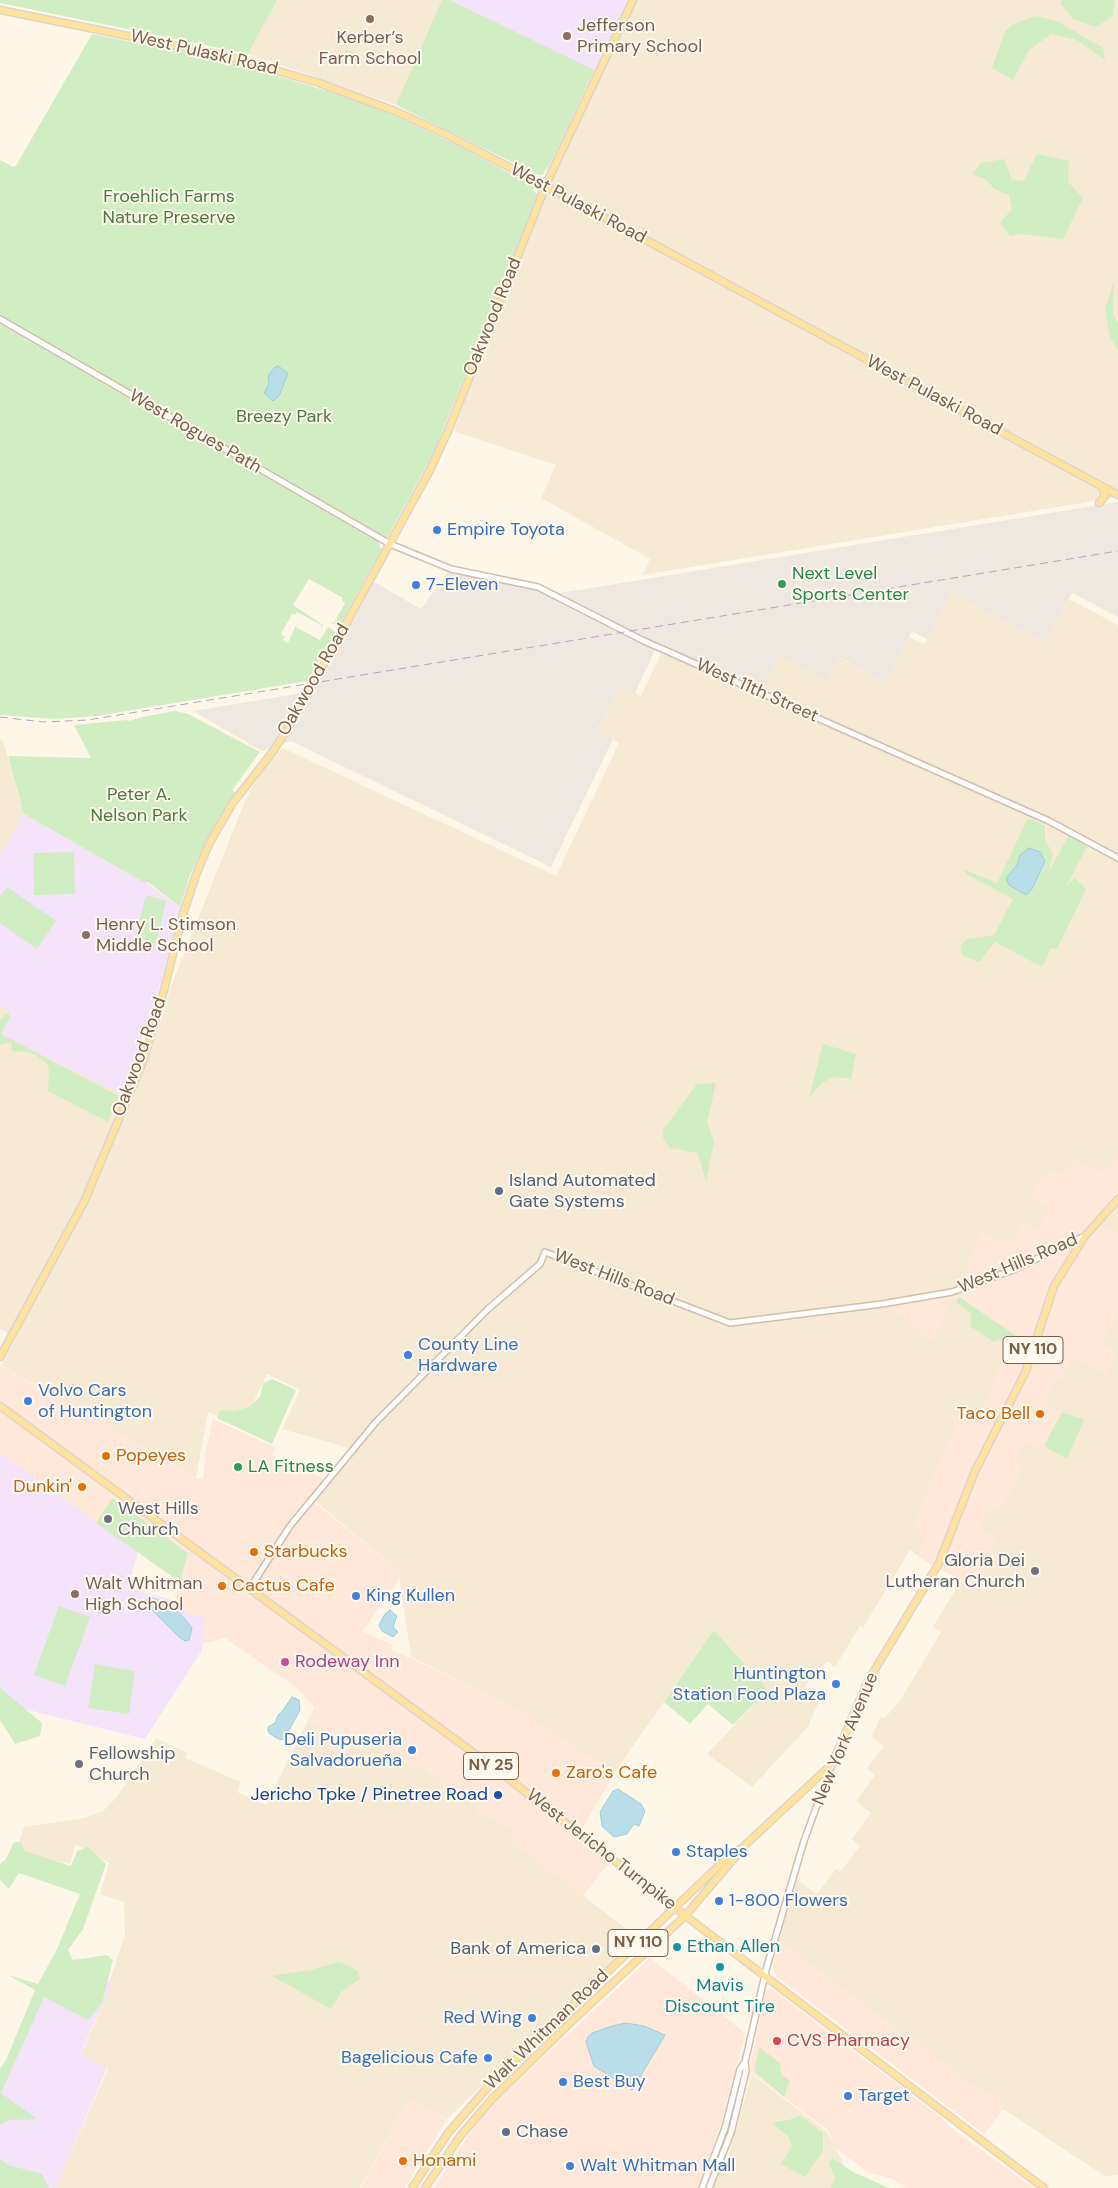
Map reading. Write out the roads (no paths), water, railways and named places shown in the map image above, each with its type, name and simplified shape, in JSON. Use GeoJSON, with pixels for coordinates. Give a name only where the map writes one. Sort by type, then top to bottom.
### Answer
{"type":"FeatureCollection","features":[{"type":"Feature","properties":{"kind":"main road","name":"Oakwood Road"},"geometry":{"type":"LineString","coordinates":[[0,1357],[84,1202],[144,1059],[157,1017],[185,907],[206,850],[232,804],[274,750],[300,708],[438,454],[546,186],[633,0]]}},
{"type":"Feature","properties":{"kind":"main road","name":"West Pulaski Road"},"geometry":{"type":"LineString","coordinates":[[0,10],[194,49],[296,76],[395,111],[453,138],[546,186],[1118,495]]}},
{"type":"Feature","properties":{"kind":"main road"},"geometry":{"type":"LineString","coordinates":[[1099,503],[1105,496],[1101,486]]}},
{"type":"Feature","properties":{"kind":"main road","name":"New York Avenue"},"geometry":{"type":"LineString","coordinates":[[832,1764],[868,1681],[939,1563],[972,1478],[1025,1373],[1050,1294],[1085,1236],[1118,1199]]}},
{"type":"Feature","properties":{"kind":"main road","name":"West Jericho Turnpike"},"geometry":{"type":"LineString","coordinates":[[0,1406],[519,1786],[685,1916],[765,1975]]}},
{"type":"Feature","properties":{"kind":"main road","name":"Walt Whitman Road"},"geometry":{"type":"LineString","coordinates":[[808,1785],[834,1753],[844,1734]]}},
{"type":"Feature","properties":{"kind":"main road","name":"Walt Whitman Road"},"geometry":{"type":"LineString","coordinates":[[412,2188],[448,2133],[493,2081],[729,1856],[743,1846],[832,1764]]}},
{"type":"Feature","properties":{"kind":"main road","name":"Walt Whitman Road"},"geometry":{"type":"LineString","coordinates":[[425,2188],[461,2135],[486,2106],[567,2025],[685,1916],[735,1859],[743,1846]]}},
{"type":"Feature","properties":{"kind":"main road","name":"NY 25"},"geometry":{"type":"LineString","coordinates":[[765,1975],[1044,2188]]}},
{"type":"Feature","properties":{"kind":"main road"},"geometry":{"type":"LineString","coordinates":[[486,2106],[485,2096],[493,2081]]}},
{"type":"Feature","properties":{"kind":"main road"},"geometry":{"type":"LineString","coordinates":[[461,2135],[480,2105],[477,2099]]}},
{"type":"Feature","properties":{"kind":"street","name":"West Rogues Path"},"geometry":{"type":"LineString","coordinates":[[0,319],[390,544]]}},
{"type":"Feature","properties":{"kind":"street","name":"West 11th Street"},"geometry":{"type":"LineString","coordinates":[[390,544],[451,569],[538,588],[642,640],[1050,821],[1118,858]]}},
{"type":"Feature","properties":{"kind":"street","name":"West Hills Road"},"geometry":{"type":"LineString","coordinates":[[250,1588],[290,1526],[375,1423],[488,1309],[540,1264],[545,1252],[730,1323],[882,1304],[952,1292],[1013,1270],[1085,1236]]}},
{"type":"Feature","properties":{"kind":"street","name":"New York Avenue"},"geometry":{"type":"LineString","coordinates":[[709,2188],[731,2133],[746,2071],[745,2062],[765,1975],[804,1841],[832,1764]]}},
{"type":"Feature","properties":{"kind":"street"},"geometry":{"type":"LineString","coordinates":[[808,1785],[819,1782],[826,1784]]}},
{"type":"Feature","properties":{"kind":"street","name":"New York Avenue"},"geometry":{"type":"LineString","coordinates":[[702,2188],[725,2128],[740,2068],[745,2062]]}},
{"type":"Feature","properties":{"kind":"water"},"geometry":{"type":"Polygon","coordinates":[[[278,366],[288,373],[279,396],[273,401],[264,393],[269,384],[268,376],[278,366]]]}},
{"type":"Feature","properties":{"kind":"water"},"geometry":{"type":"Polygon","coordinates":[[[1029,848],[1040,852],[1045,861],[1032,889],[1026,895],[1009,885],[1006,878],[1017,865],[1020,855],[1029,848]]]}},
{"type":"Feature","properties":{"kind":"water"},"geometry":{"type":"Polygon","coordinates":[[[149,1597],[170,1604],[184,1618],[192,1628],[189,1640],[185,1641],[179,1637],[151,1609],[146,1603],[149,1597]]]}},
{"type":"Feature","properties":{"kind":"water"},"geometry":{"type":"Polygon","coordinates":[[[390,1610],[397,1616],[393,1627],[398,1632],[393,1637],[382,1631],[379,1625],[385,1614],[390,1610]]]}},
{"type":"Feature","properties":{"kind":"water"},"geometry":{"type":"Polygon","coordinates":[[[292,1697],[299,1700],[300,1710],[284,1739],[280,1740],[270,1734],[268,1727],[275,1723],[278,1715],[292,1697]]]}},
{"type":"Feature","properties":{"kind":"water"},"geometry":{"type":"Polygon","coordinates":[[[618,1789],[641,1804],[645,1811],[639,1826],[634,1824],[627,1834],[614,1837],[602,1826],[600,1812],[613,1791],[618,1789]]]}},
{"type":"Feature","properties":{"kind":"water"},"geometry":{"type":"Polygon","coordinates":[[[626,2023],[644,2026],[665,2035],[632,2090],[594,2066],[586,2042],[592,2033],[626,2023]]]}},
{"type":"Feature","properties":{"kind":"railway"},"geometry":{"type":"LineString","coordinates":[[0,717],[43,722],[88,720],[1118,551]]}},
{"type":"Feature","properties":{"kind":"place","name":"Kerber’s Farm School"},"geometry":{"type":"Point","coordinates":[370,19]}},
{"type":"Feature","properties":{"kind":"place","name":"Jefferson Primary School"},"geometry":{"type":"Point","coordinates":[567,36]}},
{"type":"Feature","properties":{"kind":"place","name":"Empire Toyota"},"geometry":{"type":"Point","coordinates":[437,530]}},
{"type":"Feature","properties":{"kind":"place","name":"Next Level Sports Center"},"geometry":{"type":"Point","coordinates":[782,584]}},
{"type":"Feature","properties":{"kind":"place","name":"7-Eleven"},"geometry":{"type":"Point","coordinates":[416,585]}},
{"type":"Feature","properties":{"kind":"place","name":"Henry L. Stimson Middle School"},"geometry":{"type":"Point","coordinates":[86,935]}},
{"type":"Feature","properties":{"kind":"place","name":"Island Automated Gate Systems"},"geometry":{"type":"Point","coordinates":[499,1191]}},
{"type":"Feature","properties":{"kind":"place","name":"County Line Hardware"},"geometry":{"type":"Point","coordinates":[408,1355]}},
{"type":"Feature","properties":{"kind":"place","name":"Volvo Cars of Huntington"},"geometry":{"type":"Point","coordinates":[28,1401]}},
{"type":"Feature","properties":{"kind":"place","name":"Taco Bell"},"geometry":{"type":"Point","coordinates":[1040,1414]}},
{"type":"Feature","properties":{"kind":"place","name":"Popeyes"},"geometry":{"type":"Point","coordinates":[106,1456]}},
{"type":"Feature","properties":{"kind":"place","name":"LA Fitness"},"geometry":{"type":"Point","coordinates":[238,1467]}},
{"type":"Feature","properties":{"kind":"place","name":"Dunkin'"},"geometry":{"type":"Point","coordinates":[82,1487]}},
{"type":"Feature","properties":{"kind":"place","name":"West Hills Church"},"geometry":{"type":"Point","coordinates":[108,1519]}},
{"type":"Feature","properties":{"kind":"place","name":"Starbucks"},"geometry":{"type":"Point","coordinates":[254,1552]}},
{"type":"Feature","properties":{"kind":"place","name":"Gloria Dei Lutheran Church"},"geometry":{"type":"Point","coordinates":[1035,1571]}},
{"type":"Feature","properties":{"kind":"place","name":"Cactus Cafe"},"geometry":{"type":"Point","coordinates":[222,1586]}},
{"type":"Feature","properties":{"kind":"place","name":"Walt Whitman High School"},"geometry":{"type":"Point","coordinates":[75,1594]}},
{"type":"Feature","properties":{"kind":"place","name":"King Kullen"},"geometry":{"type":"Point","coordinates":[356,1596]}},
{"type":"Feature","properties":{"kind":"place","name":"Rodeway Inn"},"geometry":{"type":"Point","coordinates":[285,1662]}},
{"type":"Feature","properties":{"kind":"place","name":"Huntington Station Food Plaza"},"geometry":{"type":"Point","coordinates":[836,1684]}},
{"type":"Feature","properties":{"kind":"place","name":"Deli Pupuseria Salvadorueña"},"geometry":{"type":"Point","coordinates":[412,1750]}},
{"type":"Feature","properties":{"kind":"place","name":"Fellowship Church"},"geometry":{"type":"Point","coordinates":[79,1764]}},
{"type":"Feature","properties":{"kind":"place","name":"Zaro's Cafe"},"geometry":{"type":"Point","coordinates":[556,1773]}},
{"type":"Feature","properties":{"kind":"place","name":"Jericho Tpke / Pinetree Road"},"geometry":{"type":"Point","coordinates":[498,1795]}},
{"type":"Feature","properties":{"kind":"place","name":"Staples"},"geometry":{"type":"Point","coordinates":[676,1852]}},
{"type":"Feature","properties":{"kind":"place","name":"1-800 Flowers"},"geometry":{"type":"Point","coordinates":[719,1901]}},
{"type":"Feature","properties":{"kind":"place","name":"Ethan Allen"},"geometry":{"type":"Point","coordinates":[677,1947]}},
{"type":"Feature","properties":{"kind":"place","name":"Bank of America"},"geometry":{"type":"Point","coordinates":[596,1949]}},
{"type":"Feature","properties":{"kind":"place","name":"Mavis Discount Tire"},"geometry":{"type":"Point","coordinates":[720,1967]}},
{"type":"Feature","properties":{"kind":"place","name":"Red Wing"},"geometry":{"type":"Point","coordinates":[532,2018]}},
{"type":"Feature","properties":{"kind":"place","name":"CVS Pharmacy"},"geometry":{"type":"Point","coordinates":[777,2041]}},
{"type":"Feature","properties":{"kind":"place","name":"Bagelicious Cafe"},"geometry":{"type":"Point","coordinates":[488,2058]}},
{"type":"Feature","properties":{"kind":"place","name":"Best Buy"},"geometry":{"type":"Point","coordinates":[563,2082]}},
{"type":"Feature","properties":{"kind":"place","name":"Target"},"geometry":{"type":"Point","coordinates":[848,2096]}},
{"type":"Feature","properties":{"kind":"place","name":"Chase"},"geometry":{"type":"Point","coordinates":[506,2132]}},
{"type":"Feature","properties":{"kind":"place","name":"Honami"},"geometry":{"type":"Point","coordinates":[403,2161]}},
{"type":"Feature","properties":{"kind":"place","name":"Walt Whitman Mall"},"geometry":{"type":"Point","coordinates":[570,2166]}},
{"type":"Feature","properties":{"kind":"park label","name":"Froehlich Farms Nature Preserve"},"geometry":{"type":"Point","coordinates":[169,207]}},
{"type":"Feature","properties":{"kind":"park label","name":"Breezy Park"},"geometry":{"type":"Point","coordinates":[284,417]}},
{"type":"Feature","properties":{"kind":"park label","name":"Peter A. Nelson Park"},"geometry":{"type":"Point","coordinates":[139,805]}}]}
